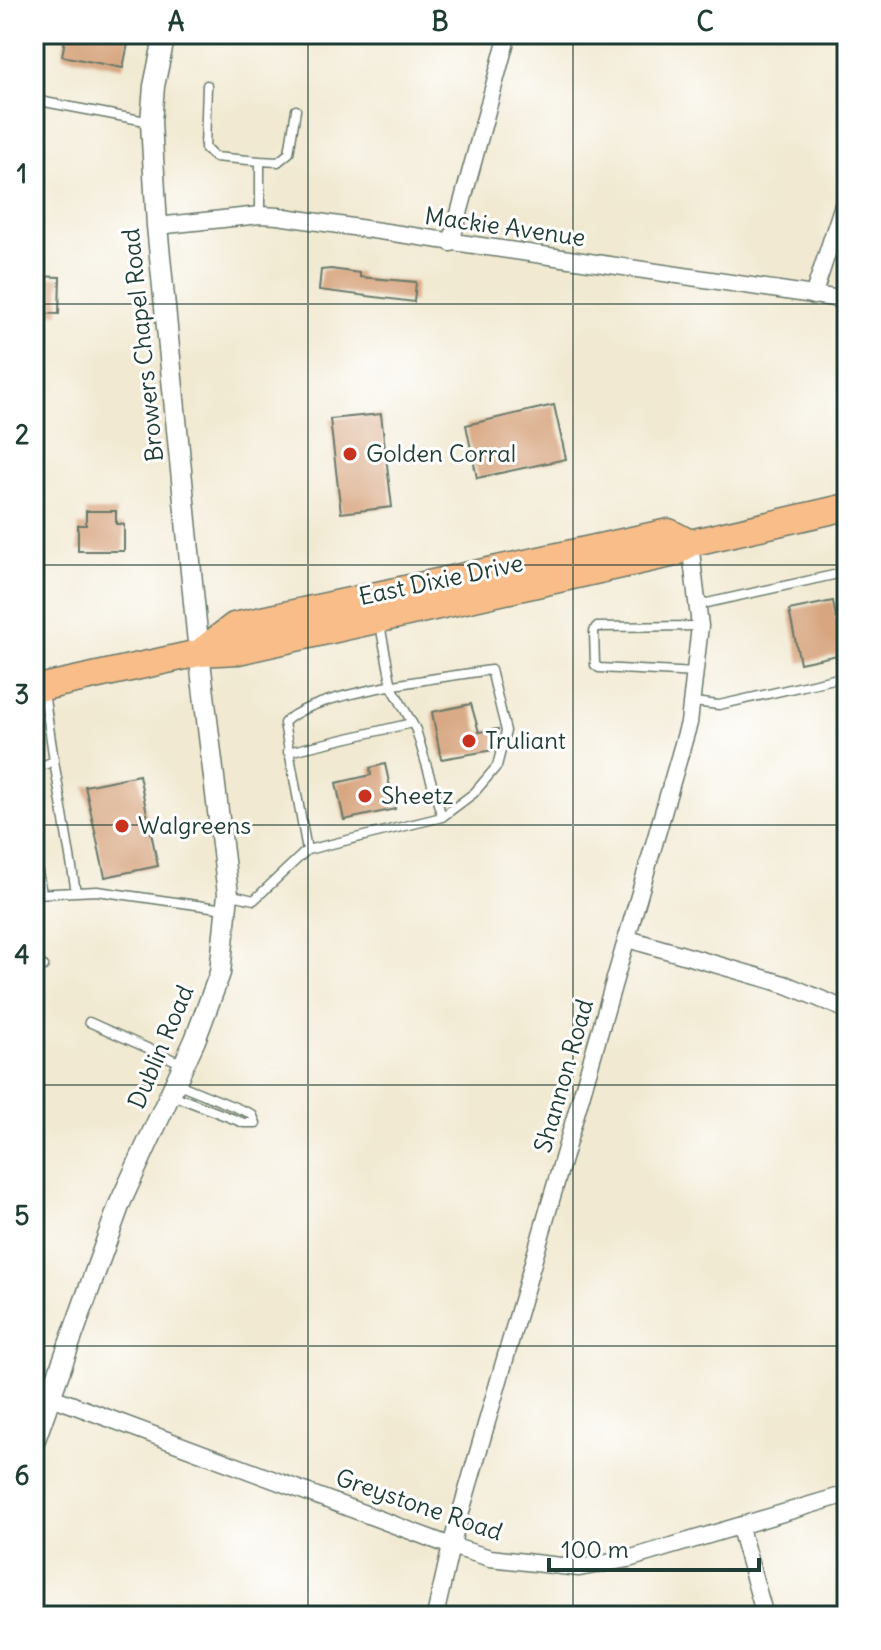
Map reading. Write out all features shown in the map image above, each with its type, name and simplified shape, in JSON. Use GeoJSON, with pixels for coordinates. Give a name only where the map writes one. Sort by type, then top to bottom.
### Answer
{"type":"FeatureCollection","features":[{"type":"Feature","properties":{"kind":"main road","name":"East Dixie Drive"},"geometry":{"type":"LineString","coordinates":[[38,688],[199,653],[238,651],[379,620],[675,553],[690,543],[847,507]]}},
{"type":"Feature","properties":{"kind":"main road","name":"East Dixie Drive"},"geometry":{"type":"LineString","coordinates":[[199,653],[234,626],[325,605],[669,532],[690,543]]}},
{"type":"Feature","properties":{"kind":"street","name":"Browers Chapel Road"},"geometry":{"type":"LineString","coordinates":[[165,34],[154,86],[151,122],[157,226],[199,653]]}},
{"type":"Feature","properties":{"kind":"street"},"geometry":{"type":"LineString","coordinates":[[451,243],[508,34]]}},
{"type":"Feature","properties":{"kind":"street"},"geometry":{"type":"LineString","coordinates":[[813,296],[847,193]]}},
{"type":"Feature","properties":{"kind":"street","name":"Mackie Avenue"},"geometry":{"type":"LineString","coordinates":[[157,226],[260,215],[847,300]]}},
{"type":"Feature","properties":{"kind":"street","name":"Shannon Road"},"geometry":{"type":"LineString","coordinates":[[435,1616],[451,1546],[628,939],[693,702],[700,626],[690,543]]}},
{"type":"Feature","properties":{"kind":"street","name":"Dublin Road"},"geometry":{"type":"LineString","coordinates":[[34,1442],[120,1203],[176,1081],[220,973],[227,902],[199,653]]}},
{"type":"Feature","properties":{"kind":"street"},"geometry":{"type":"LineString","coordinates":[[628,939],[787,985],[847,1010]]}},
{"type":"Feature","properties":{"kind":"street","name":"Greystone Road"},"geometry":{"type":"LineString","coordinates":[[49,1396],[490,1558],[579,1568],[628,1559],[847,1494]]}},
{"type":"Feature","properties":{"kind":"street"},"geometry":{"type":"LineString","coordinates":[[740,1528],[765,1616]]}},
{"type":"Feature","properties":{"kind":"lane"},"geometry":{"type":"LineString","coordinates":[[207,85],[205,148],[214,157],[278,162],[289,153],[296,110]]}},
{"type":"Feature","properties":{"kind":"lane"},"geometry":{"type":"LineString","coordinates":[[34,100],[151,122]]}},
{"type":"Feature","properties":{"kind":"lane"},"geometry":{"type":"LineString","coordinates":[[260,161],[260,215]]}},
{"type":"Feature","properties":{"kind":"lane"},"geometry":{"type":"LineString","coordinates":[[698,605],[847,572]]}},
{"type":"Feature","properties":{"kind":"lane"},"geometry":{"type":"LineString","coordinates":[[379,620],[392,687],[412,723],[442,817]]}},
{"type":"Feature","properties":{"kind":"lane"},"geometry":{"type":"LineString","coordinates":[[698,673],[599,668],[595,665],[594,631],[596,627],[700,626]]}},
{"type":"Feature","properties":{"kind":"lane"},"geometry":{"type":"LineString","coordinates":[[34,851],[38,894],[97,891],[227,902],[254,900],[307,850],[442,817],[474,793],[497,766],[506,731],[491,670],[310,705],[292,714],[284,723],[307,850]]}},
{"type":"Feature","properties":{"kind":"lane"},"geometry":{"type":"LineString","coordinates":[[693,702],[719,705],[847,676]]}},
{"type":"Feature","properties":{"kind":"lane"},"geometry":{"type":"LineString","coordinates":[[38,688],[76,892]]}},
{"type":"Feature","properties":{"kind":"lane"},"geometry":{"type":"LineString","coordinates":[[288,752],[412,723]]}},
{"type":"Feature","properties":{"kind":"lane"},"geometry":{"type":"LineString","coordinates":[[34,769],[54,761]]}},
{"type":"Feature","properties":{"kind":"lane"},"geometry":{"type":"LineString","coordinates":[[34,813],[34,837]]}},
{"type":"Feature","properties":{"kind":"lane"},"geometry":{"type":"LineString","coordinates":[[34,961],[44,966]]}},
{"type":"Feature","properties":{"kind":"lane"},"geometry":{"type":"LineString","coordinates":[[89,1022],[176,1081],[244,1123],[256,1123],[252,1114],[176,1081]]}},
{"type":"Feature","properties":{"kind":"building"},"geometry":{"type":"Polygon","coordinates":[[[66,34],[130,34],[123,68],[62,56],[66,34]]]}},
{"type":"Feature","properties":{"kind":"building"},"geometry":{"type":"Polygon","coordinates":[[[321,270],[360,273],[360,277],[416,282],[414,302],[319,290],[321,270]]]}},
{"type":"Feature","properties":{"kind":"building"},"geometry":{"type":"Polygon","coordinates":[[[34,276],[60,277],[59,314],[34,313],[34,276]]]}},
{"type":"Feature","properties":{"kind":"building"},"geometry":{"type":"Polygon","coordinates":[[[554,405],[566,459],[477,478],[466,425],[554,405]]]}},
{"type":"Feature","properties":{"kind":"building"},"geometry":{"type":"Polygon","coordinates":[[[381,414],[392,507],[341,513],[330,419],[381,414]]]}},
{"type":"Feature","properties":{"kind":"building"},"geometry":{"type":"Polygon","coordinates":[[[86,511],[116,511],[116,524],[124,524],[124,551],[78,551],[78,525],[86,525],[86,511]]]}},
{"type":"Feature","properties":{"kind":"building"},"geometry":{"type":"Polygon","coordinates":[[[833,601],[836,618],[847,616],[847,653],[800,663],[789,610],[833,601]]]}},
{"type":"Feature","properties":{"kind":"building","name":"Truliant"},"geometry":{"type":"Polygon","coordinates":[[[471,704],[479,732],[498,729],[494,750],[441,759],[432,712],[471,704]]]}},
{"type":"Feature","properties":{"kind":"building","name":"Sheetz"},"geometry":{"type":"Polygon","coordinates":[[[385,764],[395,809],[344,820],[336,783],[371,775],[370,768],[385,764]]]}},
{"type":"Feature","properties":{"kind":"building","name":"Walgreens"},"geometry":{"type":"Polygon","coordinates":[[[139,775],[158,866],[105,877],[85,786],[139,775]]]}},
{"type":"Feature","properties":{"kind":"place","name":"Golden Corral"},"geometry":{"type":"Point","coordinates":[350,454]}},
{"type":"Feature","properties":{"kind":"place","name":"Truliant"},"geometry":{"type":"Point","coordinates":[469,741]}},
{"type":"Feature","properties":{"kind":"place","name":"Sheetz"},"geometry":{"type":"Point","coordinates":[365,796]}},
{"type":"Feature","properties":{"kind":"place","name":"Walgreens"},"geometry":{"type":"Point","coordinates":[122,826]}}]}
